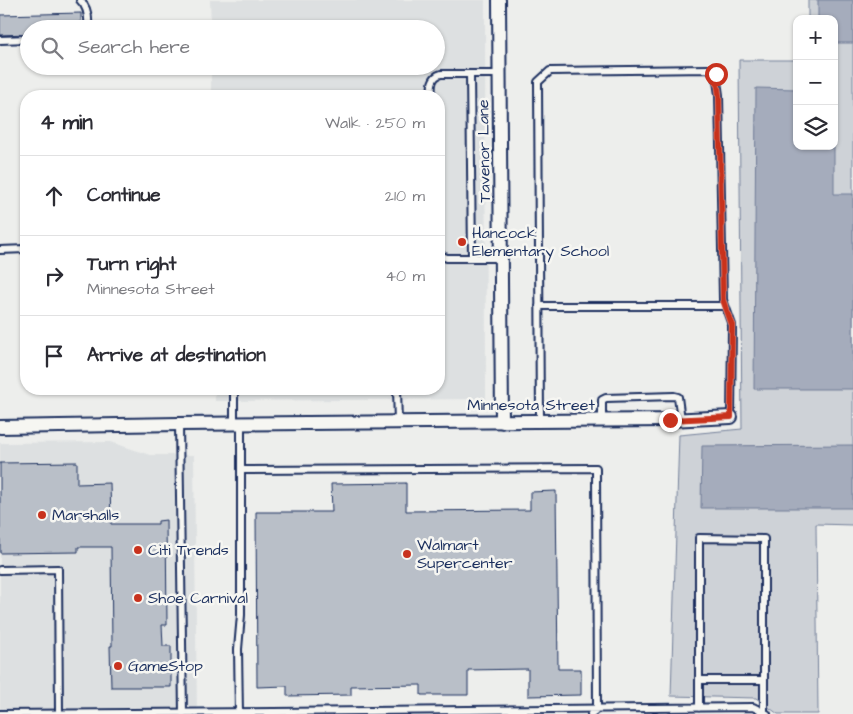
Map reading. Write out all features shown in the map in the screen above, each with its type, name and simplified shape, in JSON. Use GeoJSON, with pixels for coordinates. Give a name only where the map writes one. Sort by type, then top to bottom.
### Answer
{"type":"FeatureCollection","features":[{"type":"Feature","properties":{"kind":"street","name":"Tavenor Lane"},"geometry":{"type":"LineString","coordinates":[[499,0],[502,422]]}},
{"type":"Feature","properties":{"kind":"street","name":"Minnesota Street"},"geometry":{"type":"LineString","coordinates":[[0,427],[540,422],[680,420],[731,417]]}},
{"type":"Feature","properties":{"kind":"lane"},"geometry":{"type":"LineString","coordinates":[[80,0],[86,5],[88,20]]}},
{"type":"Feature","properties":{"kind":"lane"},"geometry":{"type":"LineString","coordinates":[[0,40],[20,39]]}},
{"type":"Feature","properties":{"kind":"lane"},"geometry":{"type":"LineString","coordinates":[[540,422],[538,82],[550,71],[708,69],[716,74],[719,95],[723,300],[732,325],[731,417]]}},
{"type":"Feature","properties":{"kind":"lane"},"geometry":{"type":"LineString","coordinates":[[445,74],[499,74]]}},
{"type":"Feature","properties":{"kind":"lane"},"geometry":{"type":"LineString","coordinates":[[470,74],[472,258]]}},
{"type":"Feature","properties":{"kind":"lane"},"geometry":{"type":"LineString","coordinates":[[432,90],[433,79],[436,75]]}},
{"type":"Feature","properties":{"kind":"lane"},"geometry":{"type":"LineString","coordinates":[[0,250],[20,249]]}},
{"type":"Feature","properties":{"kind":"lane"},"geometry":{"type":"LineString","coordinates":[[445,257],[501,258]]}},
{"type":"Feature","properties":{"kind":"lane"},"geometry":{"type":"LineString","coordinates":[[539,306],[725,306]]}},
{"type":"Feature","properties":{"kind":"lane"},"geometry":{"type":"LineString","coordinates":[[235,395],[242,470],[238,713]]}},
{"type":"Feature","properties":{"kind":"lane"},"geometry":{"type":"LineString","coordinates":[[397,395],[398,422]]}},
{"type":"Feature","properties":{"kind":"lane"},"geometry":{"type":"LineString","coordinates":[[602,421],[602,400],[606,398],[664,396],[678,397],[680,420]]}},
{"type":"Feature","properties":{"kind":"lane"},"geometry":{"type":"LineString","coordinates":[[180,424],[182,713]]}},
{"type":"Feature","properties":{"kind":"lane"},"geometry":{"type":"LineString","coordinates":[[242,470],[596,468],[597,709]]}},
{"type":"Feature","properties":{"kind":"lane"},"geometry":{"type":"LineString","coordinates":[[0,714],[238,713],[699,708],[753,707],[765,713],[764,539],[700,538],[699,708]]}},
{"type":"Feature","properties":{"kind":"lane"},"geometry":{"type":"LineString","coordinates":[[0,570],[58,569],[59,713]]}},
{"type":"Feature","properties":{"kind":"lane"},"geometry":{"type":"LineString","coordinates":[[699,680],[764,680]]}},
{"type":"Feature","properties":{"kind":"lane"},"geometry":{"type":"LineString","coordinates":[[591,714],[597,709]]}},
{"type":"Feature","properties":{"kind":"shaded area","name":"Hancock Elementary School"},"geometry":{"type":"Polygon","coordinates":[[[210,0],[485,0],[486,399],[215,401],[215,395],[445,395],[445,90],[211,90],[211,75],[445,75],[445,20],[211,20],[210,0]]]}},
{"type":"Feature","properties":{"kind":"shaded area"},"geometry":{"type":"Polygon","coordinates":[[[808,0],[853,0],[853,525],[816,524],[818,714],[778,714],[756,698],[671,696],[679,435],[742,429],[739,60],[793,60],[793,150],[838,150],[838,15],[808,15],[808,0]]]}},
{"type":"Feature","properties":{"kind":"shaded area"},"geometry":{"type":"Polygon","coordinates":[[[111,442],[150,455],[194,455],[197,714],[0,714],[0,443],[111,442]]]}},
{"type":"Feature","properties":{"kind":"water"},"geometry":{"type":"Polygon","coordinates":[[[818,0],[853,0],[853,43],[838,43],[838,15],[818,15],[818,0]]]}},
{"type":"Feature","properties":{"kind":"water"},"geometry":{"type":"Polygon","coordinates":[[[756,88],[793,89],[793,150],[834,150],[834,194],[853,194],[853,389],[754,389],[756,88]]]}},
{"type":"Feature","properties":{"kind":"water"},"geometry":{"type":"Polygon","coordinates":[[[853,445],[853,508],[701,508],[702,446],[853,445]]]}},
{"type":"Feature","properties":{"kind":"building"},"geometry":{"type":"Polygon","coordinates":[[[81,13],[81,20],[20,20],[20,34],[0,35],[0,15],[81,13]]]}},
{"type":"Feature","properties":{"kind":"building"},"geometry":{"type":"Polygon","coordinates":[[[77,462],[77,484],[110,483],[111,524],[158,524],[158,521],[166,520],[167,625],[162,625],[163,646],[171,646],[171,687],[111,687],[111,547],[78,547],[78,552],[0,553],[0,463],[77,462]]]}},
{"type":"Feature","properties":{"kind":"building","name":"Walmart Supercenter"},"geometry":{"type":"Polygon","coordinates":[[[406,483],[406,511],[530,510],[530,492],[556,491],[558,669],[581,669],[581,695],[528,696],[528,669],[468,670],[468,695],[421,695],[421,685],[351,686],[351,695],[287,696],[287,686],[257,687],[256,512],[332,512],[331,484],[406,483]]]}},
{"type":"Feature","properties":{"kind":"place","name":"Hancock Elementary School"},"geometry":{"type":"Point","coordinates":[462,242]}},
{"type":"Feature","properties":{"kind":"place","name":"Marshalls"},"geometry":{"type":"Point","coordinates":[42,515]}},
{"type":"Feature","properties":{"kind":"place","name":"Citi Trends"},"geometry":{"type":"Point","coordinates":[138,550]}},
{"type":"Feature","properties":{"kind":"place","name":"Walmart Supercenter"},"geometry":{"type":"Point","coordinates":[407,554]}},
{"type":"Feature","properties":{"kind":"place","name":"Shoe Carnival"},"geometry":{"type":"Point","coordinates":[138,598]}},
{"type":"Feature","properties":{"kind":"place","name":"GameStop"},"geometry":{"type":"Point","coordinates":[118,666]}},
{"type":"Feature","properties":{"kind":"route"},"geometry":{"type":"LineString","coordinates":[[670,420],[731,417],[732,325],[723,300],[719,95],[716,74]]}}]}
